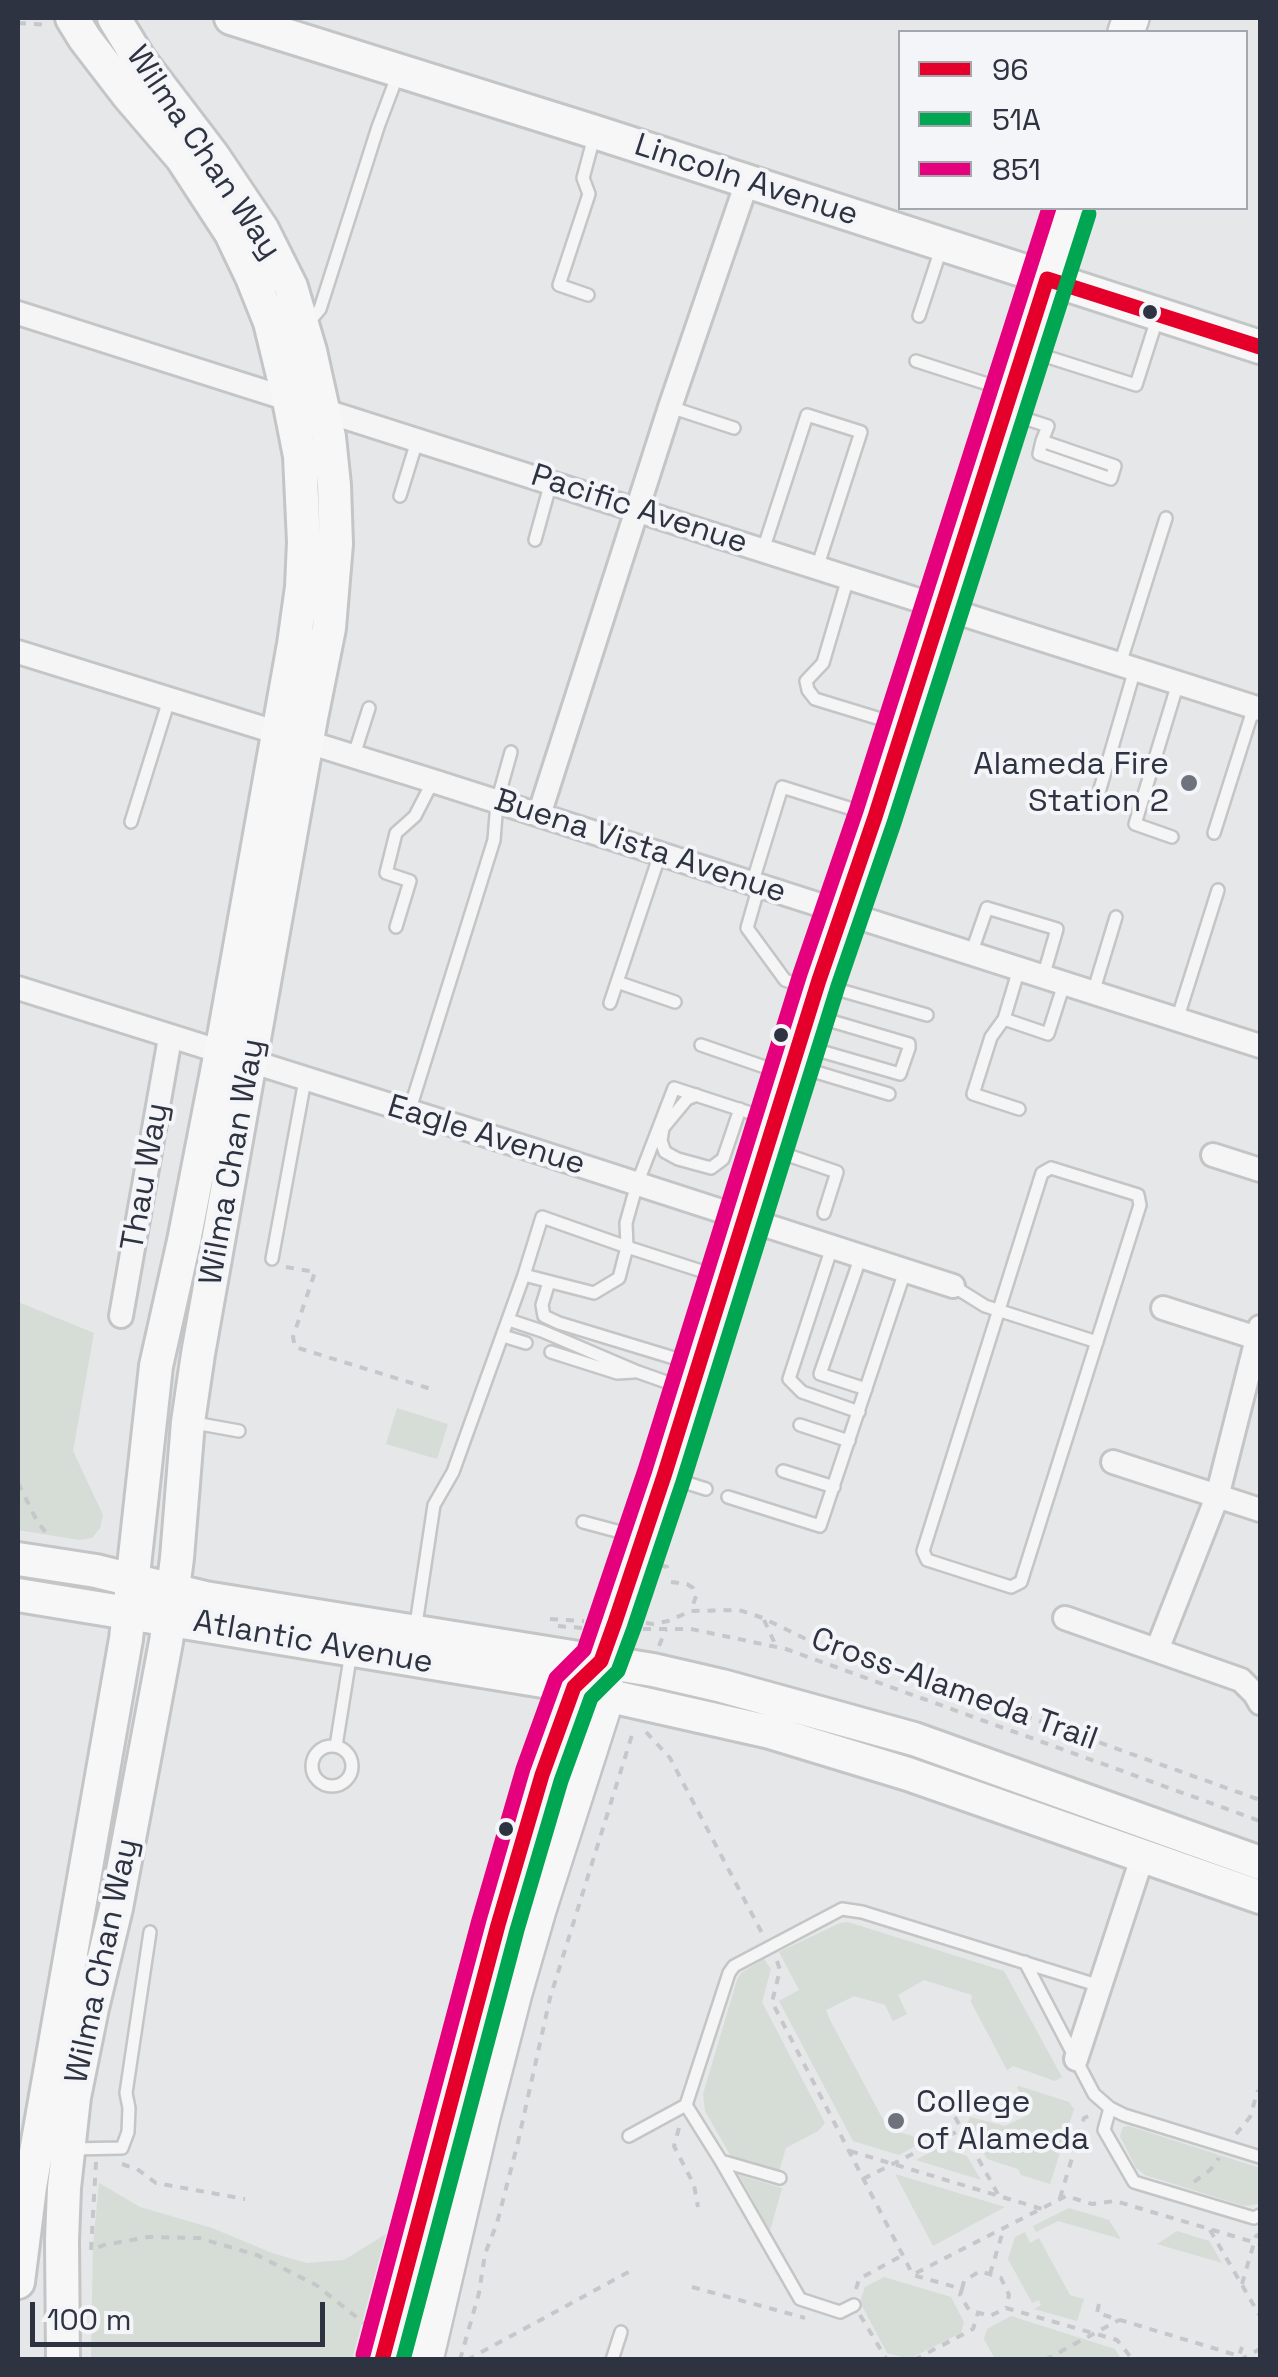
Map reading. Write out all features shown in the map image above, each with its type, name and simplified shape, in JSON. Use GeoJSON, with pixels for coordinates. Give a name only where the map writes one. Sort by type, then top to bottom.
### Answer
{"type":"FeatureCollection","features":[{"type":"Feature","properties":{"kind":"main road","name":"Wilma Chan Way"},"geometry":{"type":"LineString","coordinates":[[63,2360],[62,2240],[87,2153],[79,2072],[116,1908],[170,1604],[188,1422],[236,1059],[293,739],[329,628],[336,544],[329,437],[310,351],[290,287],[262,229],[214,156],[138,59],[114,18]]}},
{"type":"Feature","properties":{"kind":"main road","name":"Lincoln Avenue"},"geometry":{"type":"LineString","coordinates":[[231,18],[1260,348]]}},
{"type":"Feature","properties":{"kind":"main road","name":"Wilma Chan Way"},"geometry":{"type":"LineString","coordinates":[[62,21],[86,39],[182,158],[231,234],[270,322],[290,400],[303,499],[293,739]]}},
{"type":"Feature","properties":{"kind":"main road"},"geometry":{"type":"LineString","coordinates":[[425,2360],[594,1681],[664,1476],[770,1134],[1069,210]]}},
{"type":"Feature","properties":{"kind":"main road","name":"Wilma Chan Way"},"geometry":{"type":"LineString","coordinates":[[18,2282],[30,2187],[130,1596],[156,1366],[184,1242],[236,1059]]}},
{"type":"Feature","properties":{"kind":"main road","name":"Atlantic Avenue"},"geometry":{"type":"LineString","coordinates":[[18,1558],[96,1571],[130,1596]]}},
{"type":"Feature","properties":{"kind":"main road","name":"Atlantic Avenue"},"geometry":{"type":"LineString","coordinates":[[18,1595],[130,1596],[352,1648],[412,1646]]}},
{"type":"Feature","properties":{"kind":"main road","name":"Atlantic Avenue"},"geometry":{"type":"LineString","coordinates":[[170,1604],[205,1598],[412,1646],[594,1681]]}},
{"type":"Feature","properties":{"kind":"main road"},"geometry":{"type":"LineString","coordinates":[[594,1681],[654,1670],[722,1686],[914,1740],[1260,1863]]}},
{"type":"Feature","properties":{"kind":"main road"},"geometry":{"type":"LineString","coordinates":[[594,1681],[908,1774],[1260,1897]]}},
{"type":"Feature","properties":{"kind":"main road"},"geometry":{"type":"LineString","coordinates":[[382,2360],[542,1775],[594,1681]]}},
{"type":"Feature","properties":{"kind":"main road"},"geometry":{"type":"LineString","coordinates":[[47,2360],[62,2299]]}},
{"type":"Feature","properties":{"kind":"street"},"geometry":{"type":"LineString","coordinates":[[539,815],[747,182]]}},
{"type":"Feature","properties":{"kind":"street","name":"Pacific Avenue"},"geometry":{"type":"LineString","coordinates":[[18,312],[1257,708]]}},
{"type":"Feature","properties":{"kind":"street","name":"Buena Vista Avenue"},"geometry":{"type":"LineString","coordinates":[[18,652],[1260,1046]]}},
{"type":"Feature","properties":{"kind":"street","name":"Eagle Avenue"},"geometry":{"type":"LineString","coordinates":[[18,988],[953,1286]]}},
{"type":"Feature","properties":{"kind":"street","name":"Thau Way"},"geometry":{"type":"LineString","coordinates":[[121,1316],[170,1038]]}},
{"type":"Feature","properties":{"kind":"street"},"geometry":{"type":"LineString","coordinates":[[1213,1155],[1260,1170]]}},
{"type":"Feature","properties":{"kind":"street"},"geometry":{"type":"LineString","coordinates":[[1157,1650],[1217,1496],[1259,1334],[1164,1308]]}},
{"type":"Feature","properties":{"kind":"street"},"geometry":{"type":"LineString","coordinates":[[1114,1462],[1260,1510]]}},
{"type":"Feature","properties":{"kind":"street"},"geometry":{"type":"LineString","coordinates":[[1066,1618],[1241,1680],[1260,1703]]}},
{"type":"Feature","properties":{"kind":"street"},"geometry":{"type":"LineString","coordinates":[[1076,2059],[1143,1855]]}},
{"type":"Feature","properties":{"kind":"lane"},"geometry":{"type":"LineString","coordinates":[[301,321],[320,309],[400,70]]}},
{"type":"Feature","properties":{"kind":"lane"},"geometry":{"type":"LineString","coordinates":[[588,295],[559,285],[588,194],[583,178],[596,132]]}},
{"type":"Feature","properties":{"kind":"lane"},"geometry":{"type":"LineString","coordinates":[[919,316],[942,245]]}},
{"type":"Feature","properties":{"kind":"lane"},"geometry":{"type":"LineString","coordinates":[[1024,350],[1136,385],[1158,314]]}},
{"type":"Feature","properties":{"kind":"lane"},"geometry":{"type":"LineString","coordinates":[[916,361],[1007,401],[1048,426],[1042,441],[1039,454],[1111,479],[1115,466],[1042,441]]}},
{"type":"Feature","properties":{"kind":"lane"},"geometry":{"type":"LineString","coordinates":[[670,407],[734,428]]}},
{"type":"Feature","properties":{"kind":"lane"},"geometry":{"type":"LineString","coordinates":[[763,550],[807,415],[861,432],[818,568]]}},
{"type":"Feature","properties":{"kind":"lane"},"geometry":{"type":"LineString","coordinates":[[400,496],[417,441]]}},
{"type":"Feature","properties":{"kind":"lane"},"geometry":{"type":"LineString","coordinates":[[535,540],[551,482]]}},
{"type":"Feature","properties":{"kind":"lane"},"geometry":{"type":"LineString","coordinates":[[1095,806],[1166,518]]}},
{"type":"Feature","properties":{"kind":"lane"},"geometry":{"type":"LineString","coordinates":[[848,578],[823,663],[806,681],[808,690],[815,699],[904,726]]}},
{"type":"Feature","properties":{"kind":"lane"},"geometry":{"type":"LineString","coordinates":[[1172,836],[1135,824],[1178,683]]}},
{"type":"Feature","properties":{"kind":"lane"},"geometry":{"type":"LineString","coordinates":[[131,822],[170,700]]}},
{"type":"Feature","properties":{"kind":"lane"},"geometry":{"type":"LineString","coordinates":[[354,758],[369,708]]}},
{"type":"Feature","properties":{"kind":"lane"},"geometry":{"type":"LineString","coordinates":[[1214,833],[1257,708]]}},
{"type":"Feature","properties":{"kind":"lane"},"geometry":{"type":"LineString","coordinates":[[410,1112],[494,840],[497,802],[511,752]]}},
{"type":"Feature","properties":{"kind":"lane"},"geometry":{"type":"LineString","coordinates":[[396,927],[410,881],[386,873],[396,833],[415,816],[434,781]]}},
{"type":"Feature","properties":{"kind":"lane"},"geometry":{"type":"LineString","coordinates":[[875,816],[782,787],[747,928],[785,980],[804,1029],[889,1094]]}},
{"type":"Feature","properties":{"kind":"lane"},"geometry":{"type":"LineString","coordinates":[[610,1003],[660,854]]}},
{"type":"Feature","properties":{"kind":"lane"},"geometry":{"type":"LineString","coordinates":[[1177,1020],[1218,890]]}},
{"type":"Feature","properties":{"kind":"lane"},"geometry":{"type":"LineString","coordinates":[[972,954],[986,908],[1058,930],[1048,1034],[1004,1020]]}},
{"type":"Feature","properties":{"kind":"lane"},"geometry":{"type":"LineString","coordinates":[[1093,993],[1116,916]]}},
{"type":"Feature","properties":{"kind":"lane"},"geometry":{"type":"LineString","coordinates":[[1019,1109],[974,1094],[990,1038],[1004,1020],[1020,969]]}},
{"type":"Feature","properties":{"kind":"lane"},"geometry":{"type":"LineString","coordinates":[[617,982],[675,1002]]}},
{"type":"Feature","properties":{"kind":"lane"},"geometry":{"type":"LineString","coordinates":[[701,1045],[927,1015]]}},
{"type":"Feature","properties":{"kind":"lane"},"geometry":{"type":"LineString","coordinates":[[804,1029],[909,1044],[903,1071],[900,1074],[804,1029]]}},
{"type":"Feature","properties":{"kind":"lane"},"geometry":{"type":"LineString","coordinates":[[272,1259],[305,1080]]}},
{"type":"Feature","properties":{"kind":"lane"},"geometry":{"type":"LineString","coordinates":[[524,1275],[594,1293],[619,1278],[626,1223],[637,1184],[674,1088],[740,1110],[770,1134],[837,1172],[824,1213]]}},
{"type":"Feature","properties":{"kind":"lane"},"geometry":{"type":"LineString","coordinates":[[698,1096],[686,1100],[663,1128],[660,1141],[666,1152],[678,1159],[711,1168],[724,1160],[740,1110]]}},
{"type":"Feature","properties":{"kind":"lane"},"geometry":{"type":"LineString","coordinates":[[1051,1168],[1138,1196],[1140,1205],[1097,1342],[1022,1582],[1011,1587],[927,1560],[922,1551],[1042,1173],[1051,1168]]}},
{"type":"Feature","properties":{"kind":"lane"},"geometry":{"type":"LineString","coordinates":[[412,1646],[434,1504],[454,1472],[542,1216],[725,1278]]}},
{"type":"Feature","properties":{"kind":"lane"},"geometry":{"type":"LineString","coordinates":[[832,1247],[789,1379],[802,1392],[859,1412]]}},
{"type":"Feature","properties":{"kind":"lane"},"geometry":{"type":"LineString","coordinates":[[861,1256],[820,1374],[866,1389]]}},
{"type":"Feature","properties":{"kind":"lane"},"geometry":{"type":"LineString","coordinates":[[728,1496],[820,1526],[905,1270]]}},
{"type":"Feature","properties":{"kind":"lane"},"geometry":{"type":"LineString","coordinates":[[549,1282],[542,1304],[544,1316],[693,1378]]}},
{"type":"Feature","properties":{"kind":"lane"},"geometry":{"type":"LineString","coordinates":[[953,1286],[985,1306],[1097,1342]]}},
{"type":"Feature","properties":{"kind":"lane"},"geometry":{"type":"LineString","coordinates":[[508,1320],[638,1372]]}},
{"type":"Feature","properties":{"kind":"lane"},"geometry":{"type":"LineString","coordinates":[[503,1336],[526,1344]]}},
{"type":"Feature","properties":{"kind":"lane"},"geometry":{"type":"LineString","coordinates":[[551,1352],[617,1373],[693,1378]]}},
{"type":"Feature","properties":{"kind":"lane"},"geometry":{"type":"LineString","coordinates":[[188,1422],[239,1430]]}},
{"type":"Feature","properties":{"kind":"lane"},"geometry":{"type":"LineString","coordinates":[[800,1425],[850,1441]]}},
{"type":"Feature","properties":{"kind":"lane"},"geometry":{"type":"LineString","coordinates":[[783,1470],[834,1487]]}},
{"type":"Feature","properties":{"kind":"lane"},"geometry":{"type":"LineString","coordinates":[[664,1476],[706,1490]]}},
{"type":"Feature","properties":{"kind":"lane"},"geometry":{"type":"LineString","coordinates":[[583,1522],[643,1538]]}},
{"type":"Feature","properties":{"kind":"lane"},"geometry":{"type":"LineString","coordinates":[[336,1746],[352,1648]]}},
{"type":"Feature","properties":{"kind":"lane"},"geometry":{"type":"LineString","coordinates":[[629,2136],[686,2105],[734,1966],[842,1910],[1100,1986]]}},
{"type":"Feature","properties":{"kind":"lane"},"geometry":{"type":"LineString","coordinates":[[87,2153],[122,2148],[128,2132],[130,2108],[126,2093],[150,1932]]}},
{"type":"Feature","properties":{"kind":"lane"},"geometry":{"type":"LineString","coordinates":[[1024,1962],[1094,2094],[1110,2108],[1124,2116],[1260,2157]]}},
{"type":"Feature","properties":{"kind":"lane"},"geometry":{"type":"LineString","coordinates":[[686,2105],[800,2299],[840,2312],[854,2305]]}},
{"type":"Feature","properties":{"kind":"lane"},"geometry":{"type":"LineString","coordinates":[[1110,2108],[1104,2130],[1134,2182],[1254,2218],[1260,2215]]}},
{"type":"Feature","properties":{"kind":"lane"},"geometry":{"type":"LineString","coordinates":[[722,2161],[780,2178]]}},
{"type":"Feature","properties":{"kind":"lane"},"geometry":{"type":"LineString","coordinates":[[612,2360],[620,2332]]}},
{"type":"Feature","properties":{"kind":"path"},"geometry":{"type":"LineString","coordinates":[[18,24],[62,21]]}},
{"type":"Feature","properties":{"kind":"path"},"geometry":{"type":"LineString","coordinates":[[272,1259],[272,1265],[315,1272],[293,1337],[295,1347],[431,1389]]}},
{"type":"Feature","properties":{"kind":"path"},"geometry":{"type":"LineString","coordinates":[[18,1483],[38,1521],[54,1540]]}},
{"type":"Feature","properties":{"kind":"path"},"geometry":{"type":"LineString","coordinates":[[670,1582],[694,1588],[696,1596],[691,1611]]}},
{"type":"Feature","properties":{"kind":"path","name":"Cross-Alameda Trail"},"geometry":{"type":"LineString","coordinates":[[1260,1800],[911,1675],[850,1658],[739,1610],[691,1611],[648,1624],[777,1648],[1260,1821]]}},
{"type":"Feature","properties":{"kind":"path"},"geometry":{"type":"LineString","coordinates":[[763,1618],[777,1648]]}},
{"type":"Feature","properties":{"kind":"path"},"geometry":{"type":"LineString","coordinates":[[550,1619],[584,1620]]}},
{"type":"Feature","properties":{"kind":"path"},"geometry":{"type":"LineString","coordinates":[[660,1642],[666,1629]]}},
{"type":"Feature","properties":{"kind":"path"},"geometry":{"type":"LineString","coordinates":[[643,1728],[670,1758],[770,1948],[780,1970],[772,2002],[913,2274],[962,2289]]}},
{"type":"Feature","properties":{"kind":"path"},"geometry":{"type":"LineString","coordinates":[[463,2360],[485,2254],[518,2142],[550,1998],[632,1735]]}},
{"type":"Feature","properties":{"kind":"path"},"geometry":{"type":"LineString","coordinates":[[686,2105],[674,2146],[694,2184],[698,2207]]}},
{"type":"Feature","properties":{"kind":"path"},"geometry":{"type":"LineString","coordinates":[[1060,2200],[1084,2118],[1110,2108]]}},
{"type":"Feature","properties":{"kind":"path"},"geometry":{"type":"LineString","coordinates":[[955,2118],[999,2196]]}},
{"type":"Feature","properties":{"kind":"path"},"geometry":{"type":"LineString","coordinates":[[863,2179],[962,2129]]}},
{"type":"Feature","properties":{"kind":"path"},"geometry":{"type":"LineString","coordinates":[[849,2150],[1042,2209]]}},
{"type":"Feature","properties":{"kind":"path"},"geometry":{"type":"LineString","coordinates":[[245,2199],[156,2184],[137,2169],[87,2153],[92,2250],[148,2237],[199,2238],[257,2255],[302,2277],[368,2326]]}},
{"type":"Feature","properties":{"kind":"path"},"geometry":{"type":"LineString","coordinates":[[913,2274],[1066,2196],[1092,2204],[1115,2201],[1257,2243]]}},
{"type":"Feature","properties":{"kind":"path"},"geometry":{"type":"LineString","coordinates":[[990,2274],[1004,2228]]}},
{"type":"Feature","properties":{"kind":"path"},"geometry":{"type":"LineString","coordinates":[[1210,2229],[1260,2316]]}},
{"type":"Feature","properties":{"kind":"path"},"geometry":{"type":"LineString","coordinates":[[1242,2284],[1256,2236],[1260,2234]]}},
{"type":"Feature","properties":{"kind":"path"},"geometry":{"type":"LineString","coordinates":[[887,2360],[852,2302],[859,2279],[903,2255]]}},
{"type":"Feature","properties":{"kind":"path"},"geometry":{"type":"LineString","coordinates":[[463,2360],[634,2269]]}},
{"type":"Feature","properties":{"kind":"path"},"geometry":{"type":"LineString","coordinates":[[1006,2308],[1009,2295],[1000,2278],[980,2271],[964,2281],[960,2295],[969,2310],[990,2316],[1006,2308],[1117,2340],[1133,2360]]}},
{"type":"Feature","properties":{"kind":"path"},"geometry":{"type":"LineString","coordinates":[[692,2287],[804,2319],[821,2306]]}},
{"type":"Feature","properties":{"kind":"path"},"geometry":{"type":"LineString","coordinates":[[1100,2304],[1097,2313],[1119,2320],[1239,2356],[1242,2347]]}},
{"type":"Feature","properties":{"kind":"path"},"geometry":{"type":"LineString","coordinates":[[914,2360],[974,2329],[978,2313]]}},
{"type":"Feature","properties":{"kind":"path"},"geometry":{"type":"LineString","coordinates":[[1044,2360],[1119,2320]]}},
{"type":"Feature","properties":{"kind":"path"},"geometry":{"type":"LineString","coordinates":[[1212,2348],[1218,2360]]}},
{"type":"Feature","properties":{"kind":"path"},"geometry":{"type":"LineString","coordinates":[[1240,2360],[1260,2349]]}},
{"type":"Feature","properties":{"kind":"path"},"geometry":{"type":"LineString","coordinates":[[1175,2360],[1183,2360]]}},
{"type":"Feature","properties":{"kind":"shaded area"},"geometry":{"type":"Polygon","coordinates":[[[18,1302],[94,1333],[73,1451],[103,1515],[92,1538],[79,1540],[18,1530],[18,1302]]]}},
{"type":"Feature","properties":{"kind":"shaded area"},"geometry":{"type":"Polygon","coordinates":[[[397,1408],[448,1424],[437,1459],[386,1444],[397,1408]]]}},
{"type":"Feature","properties":{"kind":"shaded area"},"geometry":{"type":"Polygon","coordinates":[[[848,1922],[1004,1971],[1062,2077],[1055,2081],[1013,2066],[1007,2070],[971,2002],[972,1995],[924,1980],[898,1995],[907,2014],[893,2021],[885,2005],[854,1996],[826,2010],[829,2018],[888,2129],[926,2140],[899,2155],[853,2141],[779,2001],[799,1990],[779,1952],[848,1922]]]}},
{"type":"Feature","properties":{"kind":"shaded area"},"geometry":{"type":"Polygon","coordinates":[[[764,1959],[771,1969],[762,2002],[825,2123],[786,2148],[779,2172],[733,2160],[705,2111],[703,2094],[737,1980],[741,1973],[764,1959]]]}},
{"type":"Feature","properties":{"kind":"shaded area"},"geometry":{"type":"Polygon","coordinates":[[[1019,2086],[1069,2102],[1074,2109],[1050,2184],[987,2159],[967,2124],[970,2117],[1005,2126],[1030,2114],[1019,2086]]]}},
{"type":"Feature","properties":{"kind":"shaded area"},"geometry":{"type":"Polygon","coordinates":[[[1123,2127],[1260,2168],[1260,2204],[1244,2206],[1145,2175],[1136,2168],[1120,2136],[1123,2127]]]}},
{"type":"Feature","properties":{"kind":"shaded area"},"geometry":{"type":"Polygon","coordinates":[[[940,2147],[967,2156],[981,2180],[916,2160],[940,2147]]]}},
{"type":"Feature","properties":{"kind":"shaded area"},"geometry":{"type":"Polygon","coordinates":[[[895,2174],[1005,2207],[933,2246],[895,2174]]]}},
{"type":"Feature","properties":{"kind":"shaded area"},"geometry":{"type":"Polygon","coordinates":[[[739,2175],[782,2188],[770,2231],[739,2175]]]}},
{"type":"Feature","properties":{"kind":"shaded area"},"geometry":{"type":"Polygon","coordinates":[[[99,2183],[140,2207],[307,2263],[344,2260],[386,2234],[352,2359],[91,2359],[93,2246],[99,2183]]]}},
{"type":"Feature","properties":{"kind":"shaded area"},"geometry":{"type":"Polygon","coordinates":[[[1069,2208],[1109,2220],[1121,2239],[1058,2221],[1036,2232],[1033,2226],[1069,2208]]]}},
{"type":"Feature","properties":{"kind":"shaded area"},"geometry":{"type":"Polygon","coordinates":[[[1177,2231],[1209,2241],[1222,2263],[1157,2244],[1177,2231]]]}},
{"type":"Feature","properties":{"kind":"shaded area"},"geometry":{"type":"Polygon","coordinates":[[[1025,2232],[1030,2243],[1039,2238],[1070,2295],[1084,2299],[1077,2321],[1034,2309],[1041,2305],[1039,2300],[1032,2303],[1008,2259],[1015,2237],[1025,2232]]]}},
{"type":"Feature","properties":{"kind":"shaded area"},"geometry":{"type":"Polygon","coordinates":[[[884,2277],[951,2297],[964,2322],[961,2333],[909,2359],[887,2353],[860,2302],[865,2287],[884,2277]]]}},
{"type":"Feature","properties":{"kind":"shaded area"},"geometry":{"type":"Polygon","coordinates":[[[1011,2316],[1115,2349],[1121,2359],[995,2359],[984,2339],[987,2329],[1011,2316]]]}},
{"type":"Feature","properties":{"kind":"transit line","name":"851"},"geometry":{"type":"LineString","coordinates":[[363,2355],[523,1769],[556,1678],[584,1650],[645,1470],[800,974],[1048,210]]}},
{"type":"Feature","properties":{"kind":"transit line","name":"51A"},"geometry":{"type":"LineString","coordinates":[[403,2360],[517,1930],[561,1781],[591,1698],[618,1671],[634,1628],[1089,214]]}},
{"type":"Feature","properties":{"kind":"transit line","name":"96"},"geometry":{"type":"LineString","coordinates":[[1047,279],[1260,347]]}},
{"type":"Feature","properties":{"kind":"transit line","name":"96"},"geometry":{"type":"LineString","coordinates":[[382,2360],[542,1775],[574,1687],[601,1661],[615,1622],[1047,279]]}},
{"type":"Feature","properties":{"kind":"place","name":"Alameda Fire Station 2"},"geometry":{"type":"Point","coordinates":[1189,783]}},
{"type":"Feature","properties":{"kind":"place","name":"College of Alameda"},"geometry":{"type":"Point","coordinates":[896,2121]}}]}
